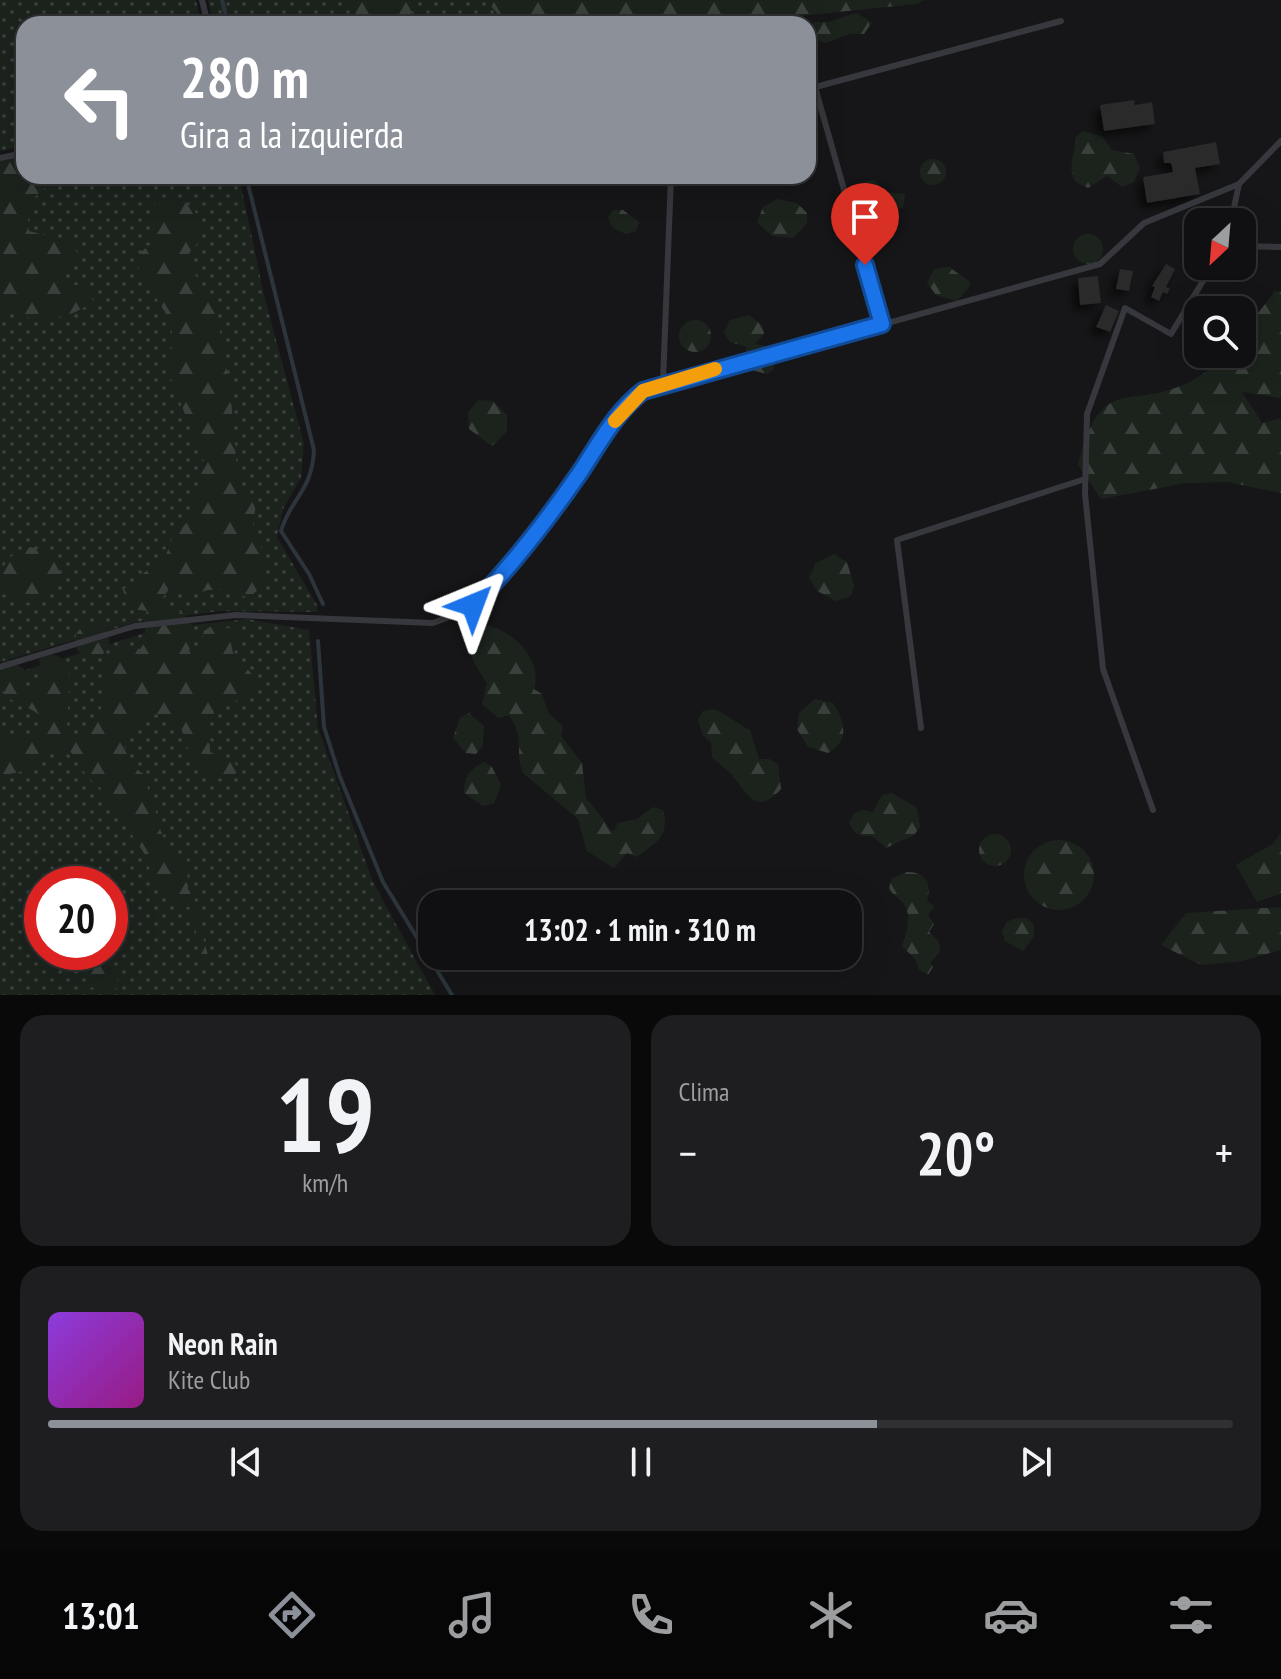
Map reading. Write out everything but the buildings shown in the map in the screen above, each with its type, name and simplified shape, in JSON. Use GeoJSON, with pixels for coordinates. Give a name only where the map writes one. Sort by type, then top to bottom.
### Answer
{"type":"FeatureCollection","features":[{"type":"Feature","properties":{"kind":"lane"},"geometry":{"type":"LineString","coordinates":[[816,87],[1061,21]]}},
{"type":"Feature","properties":{"kind":"lane"},"geometry":{"type":"LineString","coordinates":[[816,105],[882,324]]}},
{"type":"Feature","properties":{"kind":"lane"},"geometry":{"type":"LineString","coordinates":[[0,667],[135,626],[236,615],[433,623],[452,617],[473,605],[495,583],[576,478],[624,408],[643,391],[663,382],[1100,264],[1144,223],[1239,184],[1281,141]]}},
{"type":"Feature","properties":{"kind":"lane"},"geometry":{"type":"LineString","coordinates":[[663,382],[671,184]]}},
{"type":"Feature","properties":{"kind":"lane"},"geometry":{"type":"LineString","coordinates":[[1234,208],[1239,184]]}},
{"type":"Feature","properties":{"kind":"lane"},"geometry":{"type":"LineString","coordinates":[[1256,246],[1281,247]]}},
{"type":"Feature","properties":{"kind":"lane"},"geometry":{"type":"LineString","coordinates":[[1153,810],[1103,669],[1085,479],[1090,404],[1125,308],[1171,334],[1206,281]]}},
{"type":"Feature","properties":{"kind":"lane"},"geometry":{"type":"LineString","coordinates":[[921,728],[897,540],[1085,479]]}},
{"type":"Feature","properties":{"kind":"green space"},"geometry":{"type":"Polygon","coordinates":[[[0,0],[196,0],[199,16],[16,16],[16,148],[0,151],[0,0]]]}},
{"type":"Feature","properties":{"kind":"green space"},"geometry":{"type":"Polygon","coordinates":[[[208,0],[694,0],[635,16],[211,16],[208,0]]]}},
{"type":"Feature","properties":{"kind":"green space"},"geometry":{"type":"Polygon","coordinates":[[[343,0],[416,0],[413,11],[408,16],[358,16],[343,0]]]}},
{"type":"Feature","properties":{"kind":"green space"},"geometry":{"type":"Polygon","coordinates":[[[486,0],[924,0],[916,4],[798,16],[499,16],[486,0]]]}},
{"type":"Feature","properties":{"kind":"green space"},"geometry":{"type":"Polygon","coordinates":[[[856,13],[872,22],[864,34],[849,34],[825,43],[816,38],[816,22],[829,22],[856,13]]]}},
{"type":"Feature","properties":{"kind":"green space"},"geometry":{"type":"Polygon","coordinates":[[[1082,131],[1102,136],[1112,150],[1134,154],[1140,168],[1134,182],[1122,187],[1107,176],[1088,188],[1076,182],[1072,160],[1075,138],[1082,131]]]}},
{"type":"Feature","properties":{"kind":"green space"},"geometry":{"type":"Polygon","coordinates":[[[16,153],[16,184],[53,184],[32,202],[29,231],[68,241],[81,257],[62,264],[61,283],[81,286],[94,301],[83,308],[60,317],[36,318],[0,308],[0,156],[16,153]]]}},
{"type":"Feature","properties":{"kind":"green space"},"geometry":{"type":"Polygon","coordinates":[[[933,159],[942,163],[946,172],[942,181],[933,185],[924,181],[920,172],[924,163],[933,159]]]}},
{"type":"Feature","properties":{"kind":"green space"},"geometry":{"type":"Polygon","coordinates":[[[0,172],[16,175],[16,184],[241,184],[264,295],[304,444],[301,478],[283,509],[277,537],[317,605],[317,612],[219,611],[136,622],[0,662],[0,172]]]}},
{"type":"Feature","properties":{"kind":"green space"},"geometry":{"type":"Polygon","coordinates":[[[874,180],[886,192],[905,194],[903,208],[890,209],[885,205],[878,214],[853,195],[858,183],[874,180]]]}},
{"type":"Feature","properties":{"kind":"green space"},"geometry":{"type":"Polygon","coordinates":[[[175,196],[192,207],[203,223],[198,243],[185,257],[216,310],[230,388],[237,469],[242,488],[256,504],[253,525],[261,544],[264,585],[248,598],[229,589],[208,590],[188,596],[169,589],[158,605],[177,609],[196,632],[189,651],[194,659],[200,651],[204,631],[213,625],[243,631],[251,639],[231,644],[233,653],[259,682],[256,688],[236,701],[218,704],[209,723],[210,752],[236,764],[237,773],[217,779],[191,763],[182,731],[167,716],[158,714],[143,720],[124,744],[130,764],[146,776],[164,838],[173,850],[187,860],[188,890],[199,907],[200,926],[208,955],[201,961],[192,909],[156,888],[151,880],[148,859],[101,788],[86,776],[77,757],[69,751],[48,752],[24,771],[0,776],[0,734],[32,735],[41,728],[42,717],[4,693],[0,678],[4,661],[6,659],[24,669],[26,689],[36,688],[42,680],[39,659],[53,655],[64,661],[70,670],[67,729],[73,736],[83,736],[104,702],[107,661],[120,647],[140,649],[146,641],[144,619],[148,611],[130,609],[123,590],[166,555],[173,535],[189,521],[204,462],[166,366],[171,351],[171,327],[162,306],[138,273],[141,252],[155,240],[147,220],[156,201],[175,196]]]}},
{"type":"Feature","properties":{"kind":"green space"},"geometry":{"type":"Polygon","coordinates":[[[777,199],[797,203],[807,213],[807,223],[793,238],[772,236],[757,222],[763,207],[777,199]]]}},
{"type":"Feature","properties":{"kind":"green space"},"geometry":{"type":"Polygon","coordinates":[[[613,210],[623,210],[639,222],[636,231],[626,234],[613,228],[608,218],[613,210]]]}},
{"type":"Feature","properties":{"kind":"green space"},"geometry":{"type":"Polygon","coordinates":[[[1088,234],[1099,238],[1103,249],[1099,260],[1088,264],[1077,260],[1073,249],[1077,238],[1088,234]]]}},
{"type":"Feature","properties":{"kind":"green space"},"geometry":{"type":"Polygon","coordinates":[[[949,267],[969,281],[970,286],[957,301],[936,295],[927,283],[934,269],[949,267]]]}},
{"type":"Feature","properties":{"kind":"green space"},"geometry":{"type":"Polygon","coordinates":[[[1275,291],[1281,292],[1281,398],[1242,392],[1262,423],[1281,418],[1281,493],[1228,482],[1186,483],[1101,499],[1078,465],[1098,415],[1109,404],[1172,389],[1195,379],[1210,368],[1256,368],[1256,316],[1275,291]]]}},
{"type":"Feature","properties":{"kind":"green space"},"geometry":{"type":"Polygon","coordinates":[[[749,315],[762,325],[764,334],[755,344],[765,346],[775,361],[773,370],[767,374],[747,369],[743,359],[747,347],[730,342],[724,333],[730,320],[749,315]]]}},
{"type":"Feature","properties":{"kind":"green space"},"geometry":{"type":"Polygon","coordinates":[[[695,320],[706,325],[711,336],[706,347],[695,352],[684,347],[679,336],[684,325],[695,320]]]}},
{"type":"Feature","properties":{"kind":"green space"},"geometry":{"type":"Polygon","coordinates":[[[478,400],[493,401],[507,415],[507,431],[492,446],[469,429],[468,413],[478,400]]]}},
{"type":"Feature","properties":{"kind":"green space"},"geometry":{"type":"Polygon","coordinates":[[[31,547],[52,554],[60,573],[41,599],[21,604],[0,592],[1,575],[10,558],[31,547]]]}},
{"type":"Feature","properties":{"kind":"green space"},"geometry":{"type":"Polygon","coordinates":[[[834,554],[847,562],[854,586],[851,596],[836,601],[817,591],[809,578],[816,563],[834,554]]]}},
{"type":"Feature","properties":{"kind":"green space"},"geometry":{"type":"Polygon","coordinates":[[[247,619],[309,630],[318,728],[373,882],[418,964],[418,970],[421,970],[435,995],[0,995],[0,678],[158,629],[247,619]]]}},
{"type":"Feature","properties":{"kind":"green space"},"geometry":{"type":"Polygon","coordinates":[[[92,624],[104,629],[109,641],[104,653],[92,658],[80,653],[75,641],[80,629],[92,624]]]}},
{"type":"Feature","properties":{"kind":"green space"},"geometry":{"type":"Polygon","coordinates":[[[485,625],[515,640],[530,657],[536,678],[534,689],[542,694],[549,714],[563,726],[561,736],[582,763],[586,799],[613,832],[618,823],[637,819],[653,807],[663,810],[663,833],[637,857],[627,853],[614,868],[587,851],[578,819],[523,773],[519,739],[509,715],[498,718],[482,704],[487,683],[473,659],[468,642],[469,635],[475,629],[485,625]]]}},
{"type":"Feature","properties":{"kind":"green space"},"geometry":{"type":"Polygon","coordinates":[[[815,699],[833,703],[842,724],[840,743],[828,753],[808,747],[797,729],[799,713],[815,699]]]}},
{"type":"Feature","properties":{"kind":"green space"},"geometry":{"type":"Polygon","coordinates":[[[713,709],[750,730],[759,759],[769,759],[778,764],[781,789],[772,797],[758,802],[752,799],[712,757],[711,742],[703,735],[698,720],[703,711],[713,709]]]}},
{"type":"Feature","properties":{"kind":"green space"},"geometry":{"type":"Polygon","coordinates":[[[469,713],[484,726],[483,746],[476,754],[466,753],[453,738],[460,718],[469,713]]]}},
{"type":"Feature","properties":{"kind":"green space"},"geometry":{"type":"Polygon","coordinates":[[[484,762],[492,767],[501,785],[494,803],[483,806],[464,793],[464,788],[471,771],[484,762]]]}},
{"type":"Feature","properties":{"kind":"green space"},"geometry":{"type":"Polygon","coordinates":[[[892,793],[917,808],[920,827],[914,835],[886,848],[872,836],[858,834],[849,822],[854,813],[863,810],[873,812],[882,795],[892,793]]]}},
{"type":"Feature","properties":{"kind":"green space"},"geometry":{"type":"Polygon","coordinates":[[[1281,833],[1281,893],[1257,902],[1236,865],[1273,844],[1281,833]]]}},
{"type":"Feature","properties":{"kind":"green space"},"geometry":{"type":"Polygon","coordinates":[[[995,834],[1006,839],[1011,850],[1006,861],[995,866],[984,861],[979,850],[984,839],[995,834]]]}},
{"type":"Feature","properties":{"kind":"green space"},"geometry":{"type":"Polygon","coordinates":[[[1059,840],[1084,850],[1094,875],[1084,900],[1059,910],[1034,900],[1024,875],[1034,850],[1059,840]]]}},
{"type":"Feature","properties":{"kind":"green space"},"geometry":{"type":"Polygon","coordinates":[[[906,872],[926,879],[929,888],[927,900],[934,907],[928,915],[934,924],[929,932],[939,942],[940,952],[930,963],[933,967],[928,975],[919,970],[916,960],[902,946],[908,913],[889,888],[892,878],[906,872]]]}},
{"type":"Feature","properties":{"kind":"green space"},"geometry":{"type":"Polygon","coordinates":[[[1281,907],[1281,950],[1242,961],[1201,965],[1161,945],[1186,913],[1281,907]]]}},
{"type":"Feature","properties":{"kind":"green space"},"geometry":{"type":"Polygon","coordinates":[[[1027,918],[1034,925],[1034,936],[1023,951],[1005,941],[1002,931],[1007,922],[1027,918]]]}},
{"type":"Feature","properties":{"kind":"green space"},"geometry":{"type":"Polygon","coordinates":[[[86,970],[118,970],[117,989],[108,995],[89,986],[86,970]]]}},
{"type":"Feature","properties":{"kind":"waterway"},"geometry":{"type":"LineString","coordinates":[[222,0],[226,16]]}},
{"type":"Feature","properties":{"kind":"waterway"},"geometry":{"type":"LineString","coordinates":[[248,184],[314,450],[309,476],[281,531],[309,574],[323,604]]}},
{"type":"Feature","properties":{"kind":"waterway"},"geometry":{"type":"LineString","coordinates":[[318,641],[324,727],[340,777],[383,882],[452,995]]}},
{"type":"Feature","properties":{"kind":"slow traffic"},"geometry":{"type":"LineString","coordinates":[[615,421],[633,399],[656,384],[715,369]]}},
{"type":"Feature","properties":{"kind":"route"},"geometry":{"type":"LineString","coordinates":[[473,605],[495,583],[576,478],[624,408],[643,391],[656,384],[882,324],[865,265]]}}]}
